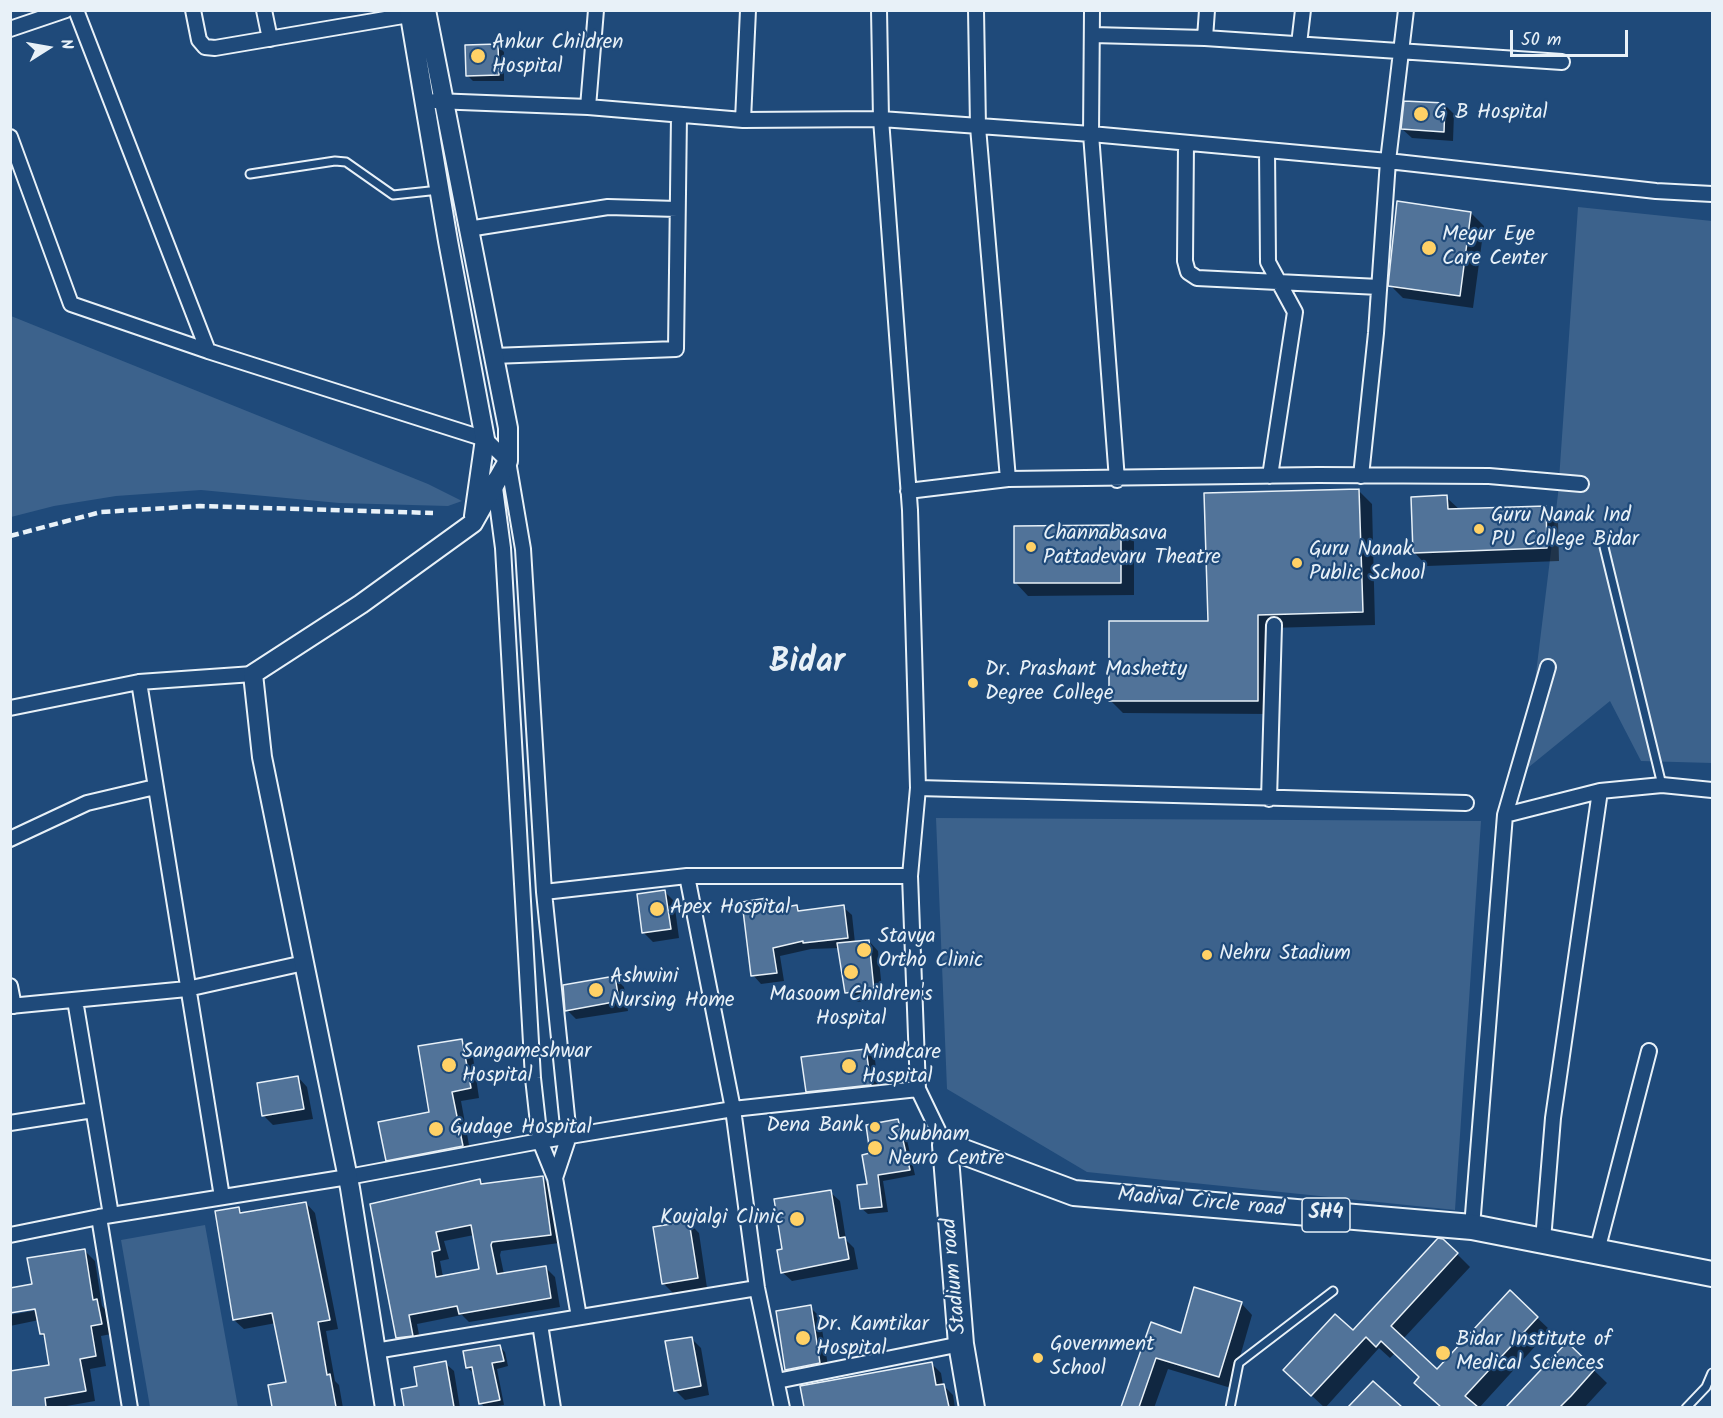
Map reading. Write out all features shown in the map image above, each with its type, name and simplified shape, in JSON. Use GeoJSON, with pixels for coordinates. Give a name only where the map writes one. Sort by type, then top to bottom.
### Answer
{"type":"FeatureCollection","features":[{"type":"Feature","properties":{"kind":"highway","name":"Madival Circle road"},"geometry":{"type":"LineString","coordinates":[[945,1144],[1074,1193],[1472,1227],[1713,1274]]}},
{"type":"Feature","properties":{"kind":"highway","name":"Stadium road"},"geometry":{"type":"LineString","coordinates":[[945,1144],[962,1344],[972,1407]]}},
{"type":"Feature","properties":{"kind":"main road"},"geometry":{"type":"LineString","coordinates":[[385,1407],[348,1177],[262,757],[253,674],[361,604],[474,523],[508,461],[508,428],[468,229],[433,101],[415,12]]}},
{"type":"Feature","properties":{"kind":"main road"},"geometry":{"type":"LineString","coordinates":[[433,101],[439,190],[485,439],[474,523]]}},
{"type":"Feature","properties":{"kind":"street"},"geometry":{"type":"LineString","coordinates":[[10,29],[66,10]]}},
{"type":"Feature","properties":{"kind":"street"},"geometry":{"type":"LineString","coordinates":[[76,10],[208,351]]}},
{"type":"Feature","properties":{"kind":"street"},"geometry":{"type":"LineString","coordinates":[[193,10],[199,40],[205,47],[270,39],[415,12]]}},
{"type":"Feature","properties":{"kind":"street"},"geometry":{"type":"LineString","coordinates":[[264,10],[270,39]]}},
{"type":"Feature","properties":{"kind":"street"},"geometry":{"type":"LineString","coordinates":[[588,107],[596,10]]}},
{"type":"Feature","properties":{"kind":"street"},"geometry":{"type":"LineString","coordinates":[[743,120],[748,10]]}},
{"type":"Feature","properties":{"kind":"street"},"geometry":{"type":"LineString","coordinates":[[879,10],[881,120],[908,491],[918,788],[910,876],[918,1089],[945,1144]]}},
{"type":"Feature","properties":{"kind":"street"},"geometry":{"type":"LineString","coordinates":[[976,10],[978,126],[1008,479]]}},
{"type":"Feature","properties":{"kind":"street"},"geometry":{"type":"LineString","coordinates":[[1092,10],[1091,134],[1117,480]]}},
{"type":"Feature","properties":{"kind":"street"},"geometry":{"type":"LineString","coordinates":[[1205,38],[1207,10]]}},
{"type":"Feature","properties":{"kind":"street"},"geometry":{"type":"LineString","coordinates":[[1299,44],[1303,10]]}},
{"type":"Feature","properties":{"kind":"street"},"geometry":{"type":"LineString","coordinates":[[1360,476],[1379,287],[1388,161],[1406,10]]}},
{"type":"Feature","properties":{"kind":"street"},"geometry":{"type":"LineString","coordinates":[[1093,35],[1205,38],[1562,62]]}},
{"type":"Feature","properties":{"kind":"street"},"geometry":{"type":"LineString","coordinates":[[433,101],[588,107],[743,120],[881,120],[1091,134],[1388,161],[1656,191],[1713,194]]}},
{"type":"Feature","properties":{"kind":"street"},"geometry":{"type":"LineString","coordinates":[[493,356],[676,349],[678,115]]}},
{"type":"Feature","properties":{"kind":"street"},"geometry":{"type":"LineString","coordinates":[[10,137],[72,304],[208,351],[485,439],[508,461],[523,549],[544,892],[569,1136],[555,1178]]}},
{"type":"Feature","properties":{"kind":"street"},"geometry":{"type":"LineString","coordinates":[[1186,143],[1185,261],[1188,272],[1197,278],[1278,280],[1379,287]]}},
{"type":"Feature","properties":{"kind":"street"},"geometry":{"type":"LineString","coordinates":[[1268,150],[1268,262],[1295,312],[1270,476]]}},
{"type":"Feature","properties":{"kind":"street"},"geometry":{"type":"LineString","coordinates":[[468,229],[608,207],[677,210]]}},
{"type":"Feature","properties":{"kind":"street"},"geometry":{"type":"LineString","coordinates":[[481,465],[497,483],[505,572],[533,1078],[540,1141],[555,1178],[579,1317]]}},
{"type":"Feature","properties":{"kind":"street"},"geometry":{"type":"LineString","coordinates":[[908,491],[1008,479],[1117,480],[1270,476],[1489,476],[1581,484]]}},
{"type":"Feature","properties":{"kind":"street"},"geometry":{"type":"LineString","coordinates":[[1269,799],[1274,625]]}},
{"type":"Feature","properties":{"kind":"street"},"geometry":{"type":"LineString","coordinates":[[1472,1227],[1505,815],[1548,667]]}},
{"type":"Feature","properties":{"kind":"street"},"geometry":{"type":"LineString","coordinates":[[10,708],[139,682],[253,674]]}},
{"type":"Feature","properties":{"kind":"street"},"geometry":{"type":"LineString","coordinates":[[139,682],[222,1197]]}},
{"type":"Feature","properties":{"kind":"street"},"geometry":{"type":"LineString","coordinates":[[1505,815],[1600,791],[1662,785],[1713,790]]}},
{"type":"Feature","properties":{"kind":"street"},"geometry":{"type":"LineString","coordinates":[[10,839],[87,803],[155,787]]}},
{"type":"Feature","properties":{"kind":"street"},"geometry":{"type":"LineString","coordinates":[[918,788],[1466,803]]}},
{"type":"Feature","properties":{"kind":"street"},"geometry":{"type":"LineString","coordinates":[[1543,1240],[1552,1118],[1600,791]]}},
{"type":"Feature","properties":{"kind":"street"},"geometry":{"type":"LineString","coordinates":[[544,892],[687,876],[910,876]]}},
{"type":"Feature","properties":{"kind":"street"},"geometry":{"type":"LineString","coordinates":[[687,876],[733,1109],[757,1288],[782,1407]]}},
{"type":"Feature","properties":{"kind":"street"},"geometry":{"type":"LineString","coordinates":[[10,986],[12,1006],[187,989],[304,963]]}},
{"type":"Feature","properties":{"kind":"street"},"geometry":{"type":"LineString","coordinates":[[75,1000],[93,1110],[130,1407]]}},
{"type":"Feature","properties":{"kind":"street"},"geometry":{"type":"LineString","coordinates":[[1597,1251],[1649,1052]]}},
{"type":"Feature","properties":{"kind":"street"},"geometry":{"type":"LineString","coordinates":[[10,1235],[105,1216],[348,1177],[540,1141],[733,1109],[918,1089]]}},
{"type":"Feature","properties":{"kind":"street"},"geometry":{"type":"LineString","coordinates":[[10,1123],[93,1110]]}},
{"type":"Feature","properties":{"kind":"street"},"geometry":{"type":"LineString","coordinates":[[375,1351],[757,1288]]}},
{"type":"Feature","properties":{"kind":"street"},"geometry":{"type":"LineString","coordinates":[[540,1324],[553,1407]]}},
{"type":"Feature","properties":{"kind":"street"},"geometry":{"type":"LineString","coordinates":[[777,1381],[962,1344]]}},
{"type":"Feature","properties":{"kind":"lane"},"geometry":{"type":"LineString","coordinates":[[250,174],[335,161],[346,162],[393,195],[439,190]]}},
{"type":"Feature","properties":{"kind":"lane"},"geometry":{"type":"LineString","coordinates":[[1604,547],[1662,785]]}},
{"type":"Feature","properties":{"kind":"lane"},"geometry":{"type":"LineString","coordinates":[[1230,1407],[1239,1363],[1333,1291]]}},
{"type":"Feature","properties":{"kind":"lane"},"geometry":{"type":"LineString","coordinates":[[1686,1407],[1706,1387],[1713,1373]]}},
{"type":"Feature","properties":{"kind":"shaded area"},"geometry":{"type":"Polygon","coordinates":[[[1578,207],[1712,221],[1712,763],[1641,761],[1610,701],[1524,771],[1558,494],[1578,207]]]}},
{"type":"Feature","properties":{"kind":"shaded area"},"geometry":{"type":"Polygon","coordinates":[[[11,316],[428,484],[462,501],[448,506],[339,503],[201,490],[116,496],[54,506],[11,517],[11,316]]]}},
{"type":"Feature","properties":{"kind":"shaded area","name":"Nehru Stadium"},"geometry":{"type":"Polygon","coordinates":[[[936,818],[1481,821],[1455,1210],[1087,1172],[947,1089],[936,818]]]}},
{"type":"Feature","properties":{"kind":"shaded area"},"geometry":{"type":"Polygon","coordinates":[[[205,1225],[238,1407],[150,1407],[121,1240],[205,1225]]]}},
{"type":"Feature","properties":{"kind":"building"},"geometry":{"type":"Polygon","coordinates":[[[498,44],[499,75],[466,76],[465,45],[498,44]]]}},
{"type":"Feature","properties":{"kind":"building"},"geometry":{"type":"Polygon","coordinates":[[[1404,101],[1445,103],[1444,132],[1401,129],[1404,101]]]}},
{"type":"Feature","properties":{"kind":"building"},"geometry":{"type":"Polygon","coordinates":[[[1397,201],[1471,212],[1460,296],[1388,286],[1397,201]]]}},
{"type":"Feature","properties":{"kind":"building"},"geometry":{"type":"Polygon","coordinates":[[[1359,489],[1363,612],[1258,615],[1258,701],[1109,701],[1109,621],[1208,621],[1204,493],[1359,489]]]}},
{"type":"Feature","properties":{"kind":"building","name":"Guru Nanak Ind PU College Bidar"},"geometry":{"type":"Polygon","coordinates":[[[1447,495],[1448,509],[1546,506],[1547,548],[1413,553],[1411,497],[1447,495]]]}},
{"type":"Feature","properties":{"kind":"building"},"geometry":{"type":"Polygon","coordinates":[[[1121,525],[1121,583],[1014,583],[1014,526],[1121,525]]]}},
{"type":"Feature","properties":{"kind":"building"},"geometry":{"type":"Polygon","coordinates":[[[665,890],[671,929],[642,933],[637,894],[665,890]]]}},
{"type":"Feature","properties":{"kind":"building"},"geometry":{"type":"Polygon","coordinates":[[[767,898],[769,910],[797,905],[798,911],[844,905],[848,938],[803,943],[803,941],[773,948],[777,973],[751,976],[742,902],[767,898]]]}},
{"type":"Feature","properties":{"kind":"building"},"geometry":{"type":"Polygon","coordinates":[[[869,940],[874,990],[845,993],[837,943],[869,940]]]}},
{"type":"Feature","properties":{"kind":"building"},"geometry":{"type":"Polygon","coordinates":[[[615,976],[619,1001],[565,1011],[563,985],[615,976]]]}},
{"type":"Feature","properties":{"kind":"building"},"geometry":{"type":"Polygon","coordinates":[[[462,1039],[471,1088],[452,1092],[463,1146],[386,1161],[378,1122],[429,1112],[418,1046],[462,1039]]]}},
{"type":"Feature","properties":{"kind":"building"},"geometry":{"type":"Polygon","coordinates":[[[866,1049],[871,1085],[806,1092],[801,1057],[866,1049]]]}},
{"type":"Feature","properties":{"kind":"building"},"geometry":{"type":"Polygon","coordinates":[[[298,1076],[304,1109],[262,1116],[257,1083],[298,1076]]]}},
{"type":"Feature","properties":{"kind":"building"},"geometry":{"type":"Polygon","coordinates":[[[898,1119],[910,1170],[878,1175],[882,1207],[860,1209],[857,1185],[867,1184],[862,1155],[870,1153],[866,1125],[898,1119]]]}},
{"type":"Feature","properties":{"kind":"building"},"geometry":{"type":"Polygon","coordinates":[[[543,1176],[551,1235],[492,1242],[491,1245],[497,1274],[546,1266],[551,1298],[459,1314],[457,1306],[409,1315],[413,1336],[396,1338],[370,1204],[480,1179],[481,1184],[543,1176]],[[471,1225],[436,1232],[440,1250],[432,1252],[436,1277],[479,1269],[471,1225]]]}},
{"type":"Feature","properties":{"kind":"building"},"geometry":{"type":"Polygon","coordinates":[[[831,1190],[839,1238],[845,1237],[849,1259],[781,1273],[777,1250],[782,1249],[774,1199],[831,1190]]]}},
{"type":"Feature","properties":{"kind":"building"},"geometry":{"type":"Polygon","coordinates":[[[306,1202],[330,1320],[318,1322],[327,1375],[330,1374],[336,1407],[272,1407],[268,1385],[286,1382],[272,1313],[233,1320],[215,1211],[239,1207],[240,1213],[306,1202]]]}},
{"type":"Feature","properties":{"kind":"building"},"geometry":{"type":"Polygon","coordinates":[[[689,1221],[698,1278],[662,1284],[653,1227],[689,1221]]]}},
{"type":"Feature","properties":{"kind":"building"},"geometry":{"type":"Polygon","coordinates":[[[1438,1238],[1443,1239],[1458,1253],[1391,1326],[1437,1369],[1510,1290],[1538,1317],[1465,1396],[1478,1407],[1441,1407],[1414,1383],[1419,1377],[1381,1341],[1376,1347],[1366,1337],[1311,1396],[1283,1370],[1335,1314],[1353,1330],[1438,1238]]]}},
{"type":"Feature","properties":{"kind":"building"},"geometry":{"type":"Polygon","coordinates":[[[85,1249],[93,1300],[97,1299],[102,1324],[91,1326],[96,1356],[80,1359],[86,1391],[45,1398],[46,1407],[10,1407],[10,1371],[49,1365],[44,1334],[40,1334],[35,1309],[10,1313],[10,1288],[32,1284],[27,1258],[85,1249]]]}},
{"type":"Feature","properties":{"kind":"building"},"geometry":{"type":"Polygon","coordinates":[[[1194,1287],[1242,1302],[1219,1377],[1156,1358],[1139,1407],[1121,1407],[1151,1322],[1181,1333],[1194,1287]]]}},
{"type":"Feature","properties":{"kind":"building"},"geometry":{"type":"Polygon","coordinates":[[[811,1305],[820,1363],[785,1370],[776,1311],[811,1305]]]}},
{"type":"Feature","properties":{"kind":"building"},"geometry":{"type":"Polygon","coordinates":[[[692,1337],[701,1386],[674,1391],[665,1341],[692,1337]]]}},
{"type":"Feature","properties":{"kind":"building"},"geometry":{"type":"Polygon","coordinates":[[[1567,1342],[1595,1369],[1571,1396],[1560,1407],[1506,1407],[1567,1342]]]}},
{"type":"Feature","properties":{"kind":"building"},"geometry":{"type":"Polygon","coordinates":[[[500,1345],[504,1361],[492,1363],[500,1400],[479,1404],[472,1367],[466,1368],[463,1351],[500,1345]]]}},
{"type":"Feature","properties":{"kind":"building"},"geometry":{"type":"Polygon","coordinates":[[[446,1361],[454,1407],[404,1407],[401,1389],[417,1386],[414,1367],[446,1361]]]}},
{"type":"Feature","properties":{"kind":"building"},"geometry":{"type":"Polygon","coordinates":[[[932,1362],[936,1385],[944,1384],[949,1407],[804,1407],[800,1386],[932,1362]]]}},
{"type":"Feature","properties":{"kind":"building"},"geometry":{"type":"Polygon","coordinates":[[[1373,1381],[1402,1407],[1348,1407],[1373,1381]]]}},
{"type":"Feature","properties":{"kind":"railway"},"geometry":{"type":"LineString","coordinates":[[10,536],[101,512],[200,506],[433,513]]}},
{"type":"Feature","properties":{"kind":"place","name":"Ankur Children Hospital"},"geometry":{"type":"Point","coordinates":[478,56]}},
{"type":"Feature","properties":{"kind":"place","name":"G B Hospital"},"geometry":{"type":"Point","coordinates":[1421,114]}},
{"type":"Feature","properties":{"kind":"place","name":"Megur Eye Care Center"},"geometry":{"type":"Point","coordinates":[1429,248]}},
{"type":"Feature","properties":{"kind":"place","name":"Guru Nanak Ind PU College Bidar"},"geometry":{"type":"Point","coordinates":[1479,529]}},
{"type":"Feature","properties":{"kind":"place","name":"Channabasava Pattadevaru Theatre"},"geometry":{"type":"Point","coordinates":[1031,547]}},
{"type":"Feature","properties":{"kind":"place","name":"Guru Nanak Public School"},"geometry":{"type":"Point","coordinates":[1297,563]}},
{"type":"Feature","properties":{"kind":"place","name":"Dr. Prashant Mashetty Degree College"},"geometry":{"type":"Point","coordinates":[973,683]}},
{"type":"Feature","properties":{"kind":"place","name":"Apex Hospital"},"geometry":{"type":"Point","coordinates":[657,909]}},
{"type":"Feature","properties":{"kind":"place","name":"Stavya Ortho Clinic"},"geometry":{"type":"Point","coordinates":[864,950]}},
{"type":"Feature","properties":{"kind":"place","name":"Nehru Stadium"},"geometry":{"type":"Point","coordinates":[1207,955]}},
{"type":"Feature","properties":{"kind":"place","name":"Masoom Children's Hospital"},"geometry":{"type":"Point","coordinates":[851,972]}},
{"type":"Feature","properties":{"kind":"place","name":"Ashwini Nursing Home"},"geometry":{"type":"Point","coordinates":[596,990]}},
{"type":"Feature","properties":{"kind":"place","name":"Sangameshwar Hospital"},"geometry":{"type":"Point","coordinates":[449,1065]}},
{"type":"Feature","properties":{"kind":"place","name":"Mindcare Hospital"},"geometry":{"type":"Point","coordinates":[849,1066]}},
{"type":"Feature","properties":{"kind":"place","name":"Dena Bank"},"geometry":{"type":"Point","coordinates":[875,1127]}},
{"type":"Feature","properties":{"kind":"place","name":"Gudage Hospital"},"geometry":{"type":"Point","coordinates":[436,1129]}},
{"type":"Feature","properties":{"kind":"place","name":"Shubham Neuro Centre"},"geometry":{"type":"Point","coordinates":[875,1148]}},
{"type":"Feature","properties":{"kind":"place","name":"Koujalgi Clinic"},"geometry":{"type":"Point","coordinates":[797,1219]}},
{"type":"Feature","properties":{"kind":"place","name":"Dr. Kamtikar Hospital"},"geometry":{"type":"Point","coordinates":[803,1338]}},
{"type":"Feature","properties":{"kind":"place","name":"Bidar Institute of Medical Sciences"},"geometry":{"type":"Point","coordinates":[1443,1353]}},
{"type":"Feature","properties":{"kind":"place","name":"Government School"},"geometry":{"type":"Point","coordinates":[1038,1358]}},
{"type":"Feature","properties":{"kind":"district","name":"Bidar"},"geometry":{"type":"Point","coordinates":[807,665]}}]}
